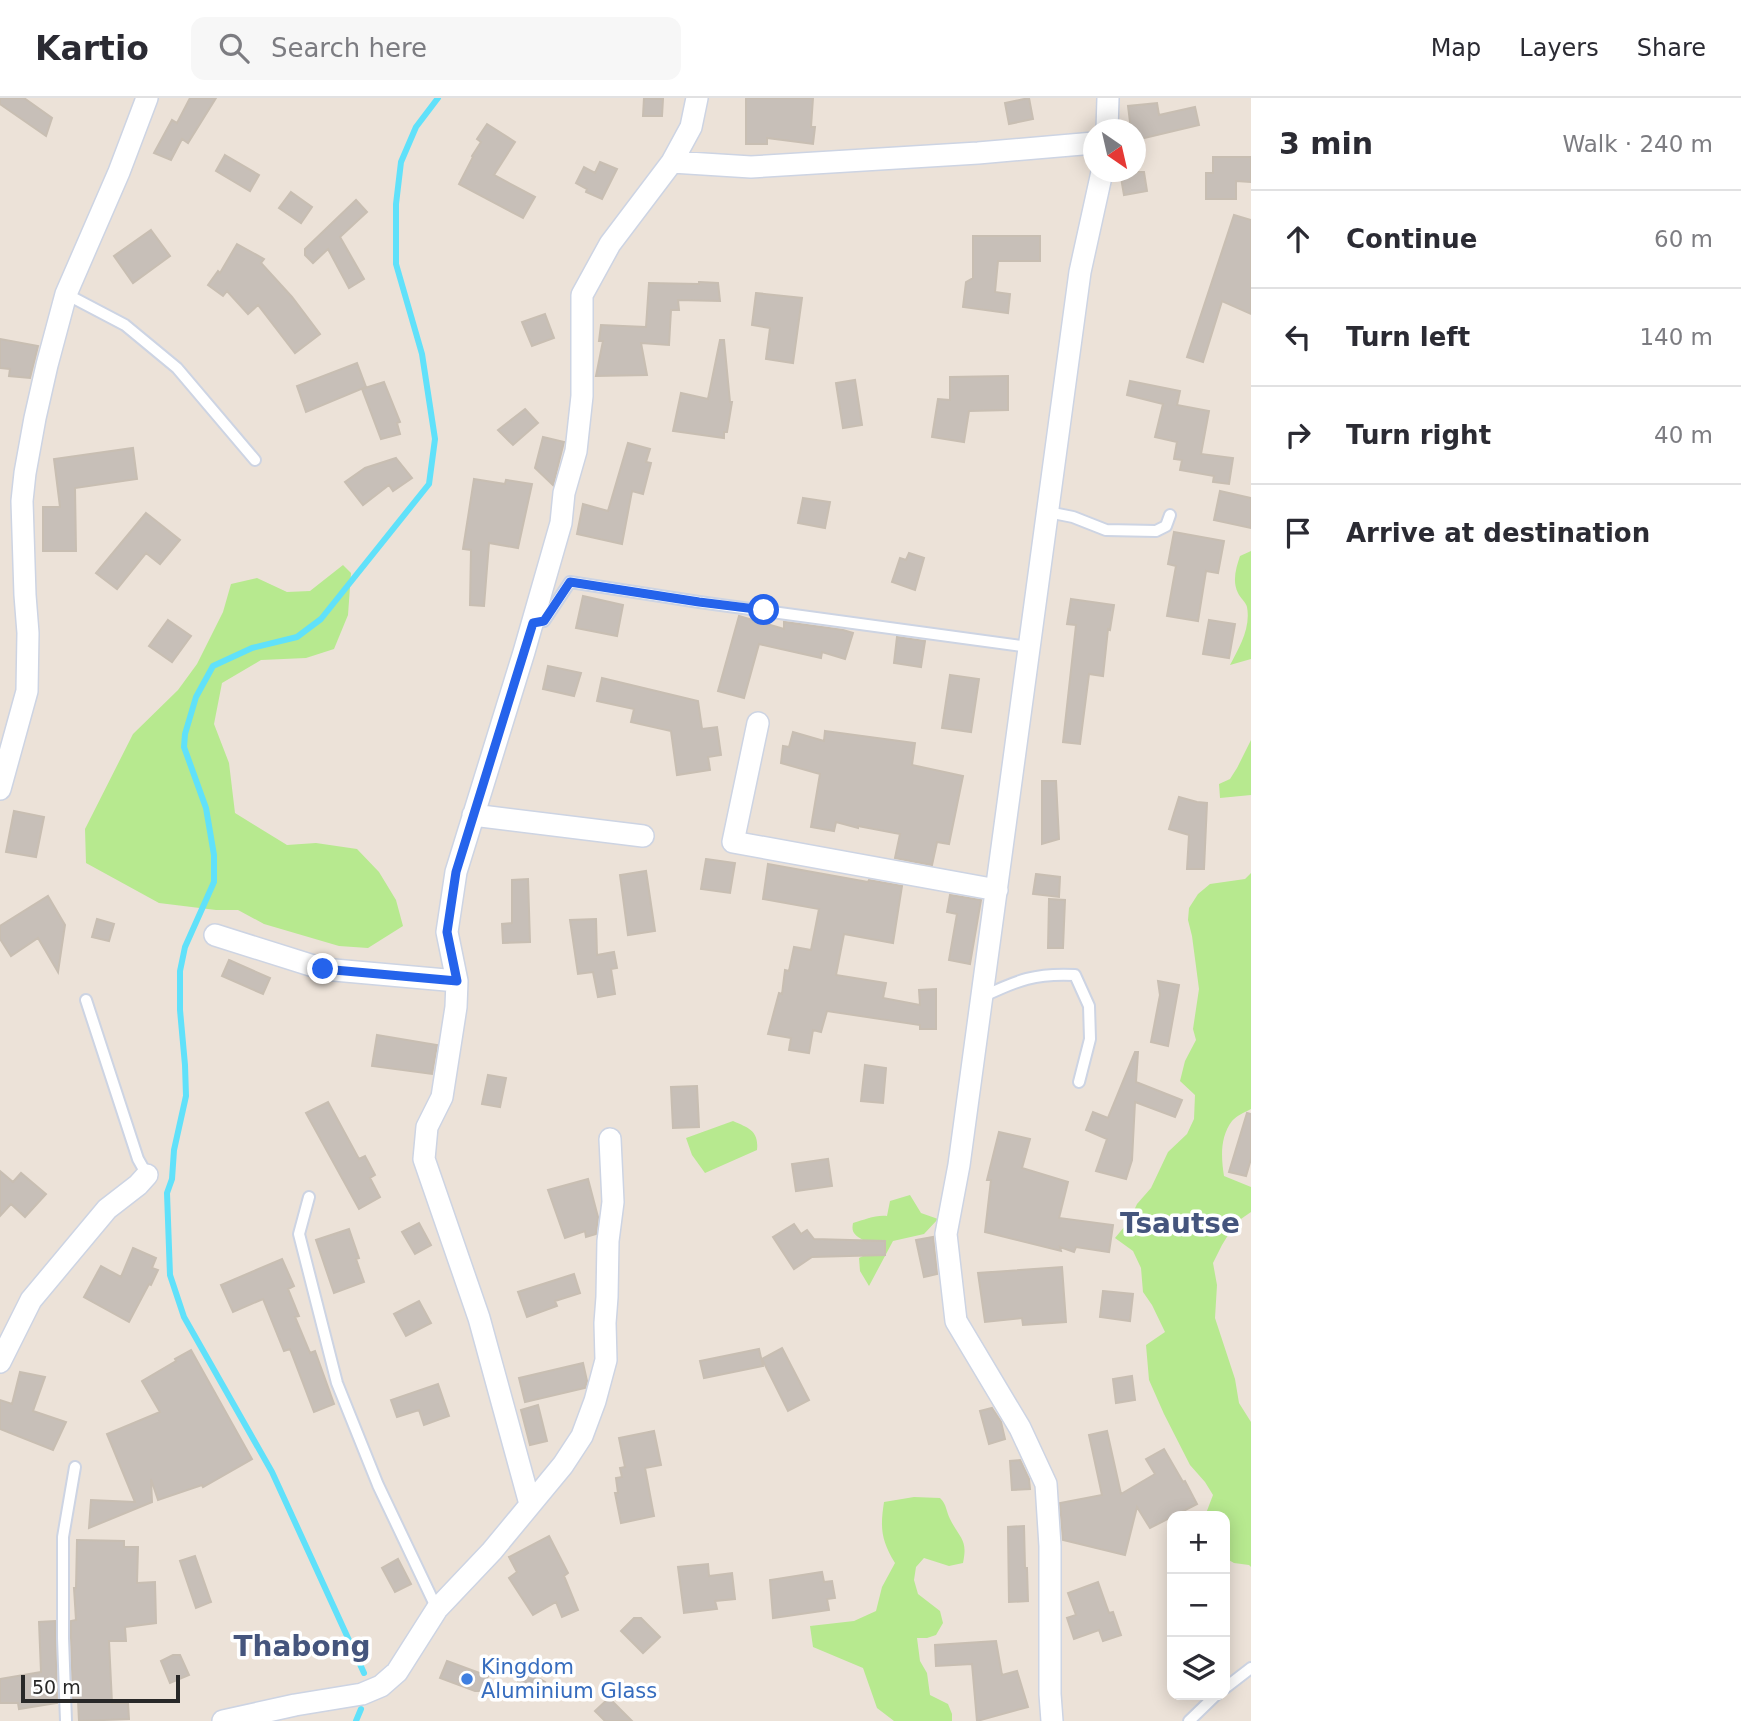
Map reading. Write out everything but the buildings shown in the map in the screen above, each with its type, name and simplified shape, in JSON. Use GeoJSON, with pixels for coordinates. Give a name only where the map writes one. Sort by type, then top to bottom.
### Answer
{"type":"FeatureCollection","features":[{"type":"Feature","properties":{"kind":"street"},"geometry":{"type":"LineString","coordinates":[[0,789],[27,691],[28,633],[22,501],[25,473],[47,365],[66,294],[148,98]]}},
{"type":"Feature","properties":{"kind":"street"},"geometry":{"type":"LineString","coordinates":[[530,1504],[479,1318],[424,1159],[427,1127],[442,1097],[456,1007],[457,981],[447,932],[456,872],[561,523],[564,493],[576,451],[582,396],[582,295],[610,244],[672,162],[691,127],[697,98]]}},
{"type":"Feature","properties":{"kind":"street"},"geometry":{"type":"LineString","coordinates":[[1107,119],[1108,98]]}},
{"type":"Feature","properties":{"kind":"street"},"geometry":{"type":"LineString","coordinates":[[672,162],[751,167],[1083,144]]}},
{"type":"Feature","properties":{"kind":"street"},"geometry":{"type":"LineString","coordinates":[[1052,1721],[1050,1546],[1046,1484],[1020,1428],[956,1321],[946,1234],[959,1165],[1080,272],[1100,182]]}},
{"type":"Feature","properties":{"kind":"street"},"geometry":{"type":"LineString","coordinates":[[758,723],[733,842],[997,890]]}},
{"type":"Feature","properties":{"kind":"street"},"geometry":{"type":"LineString","coordinates":[[473,815],[643,836]]}},
{"type":"Feature","properties":{"kind":"street"},"geometry":{"type":"LineString","coordinates":[[215,935],[323,969],[457,981]]}},
{"type":"Feature","properties":{"kind":"street"},"geometry":{"type":"LineString","coordinates":[[223,1721],[362,1694],[381,1686],[397,1672],[437,1609],[492,1551],[563,1465],[582,1436],[595,1402],[606,1360],[608,1241],[613,1202],[610,1139]]}},
{"type":"Feature","properties":{"kind":"street"},"geometry":{"type":"LineString","coordinates":[[0,1362],[31,1300],[107,1209],[147,1175]]}},
{"type":"Feature","properties":{"kind":"lane"},"geometry":{"type":"LineString","coordinates":[[66,294],[125,325],[177,368],[255,460]]}},
{"type":"Feature","properties":{"kind":"lane"},"geometry":{"type":"LineString","coordinates":[[1048,512],[1073,517],[1107,530],[1127,532],[1156,531],[1166,526],[1170,515]]}},
{"type":"Feature","properties":{"kind":"lane"},"geometry":{"type":"LineString","coordinates":[[533,623],[544,621],[570,582],[1029,647]]}},
{"type":"Feature","properties":{"kind":"lane"},"geometry":{"type":"LineString","coordinates":[[982,997],[1016,981],[1051,974],[1076,975],[1089,1006],[1090,1039],[1079,1082]]}},
{"type":"Feature","properties":{"kind":"lane"},"geometry":{"type":"LineString","coordinates":[[86,1000],[138,1159],[147,1175]]}},
{"type":"Feature","properties":{"kind":"lane"},"geometry":{"type":"LineString","coordinates":[[309,1198],[299,1234],[337,1383],[378,1485],[437,1609]]}},
{"type":"Feature","properties":{"kind":"lane"},"geometry":{"type":"LineString","coordinates":[[66,1721],[63,1537],[75,1467]]}},
{"type":"Feature","properties":{"kind":"lane"},"geometry":{"type":"LineString","coordinates":[[1230,1684],[1251,1668]]}},
{"type":"Feature","properties":{"kind":"lane"},"geometry":{"type":"LineString","coordinates":[[1189,1721],[1211,1700]]}},
{"type":"Feature","properties":{"kind":"green space"},"geometry":{"type":"Polygon","coordinates":[[[1251,551],[1251,659],[1230,665],[1243,638],[1248,615],[1246,605],[1236,588],[1236,570],[1240,556],[1251,551]]]}},
{"type":"Feature","properties":{"kind":"green space"},"geometry":{"type":"Polygon","coordinates":[[[343,565],[351,573],[348,615],[334,649],[306,658],[261,660],[222,683],[214,724],[229,763],[235,813],[287,845],[316,843],[357,849],[379,872],[396,900],[403,926],[368,948],[339,946],[264,924],[238,910],[159,903],[86,863],[85,829],[133,734],[178,690],[197,664],[223,612],[231,584],[257,578],[287,592],[310,591],[343,565]]]}},
{"type":"Feature","properties":{"kind":"green space"},"geometry":{"type":"Polygon","coordinates":[[[1251,740],[1251,795],[1220,798],[1219,784],[1230,779],[1251,740]]]}},
{"type":"Feature","properties":{"kind":"green space"},"geometry":{"type":"Polygon","coordinates":[[[1251,873],[1251,1109],[1238,1116],[1228,1127],[1222,1154],[1224,1176],[1251,1187],[1251,1212],[1233,1227],[1213,1263],[1217,1285],[1215,1318],[1235,1379],[1239,1403],[1251,1422],[1251,1567],[1230,1561],[1230,1511],[1207,1511],[1213,1495],[1190,1465],[1149,1380],[1146,1345],[1165,1332],[1143,1292],[1141,1268],[1133,1251],[1115,1238],[1151,1188],[1168,1152],[1187,1134],[1194,1119],[1195,1095],[1180,1081],[1185,1061],[1196,1040],[1193,1029],[1199,989],[1188,920],[1189,908],[1198,894],[1210,884],[1245,879],[1251,873]]]}},
{"type":"Feature","properties":{"kind":"green space"},"geometry":{"type":"Polygon","coordinates":[[[733,1121],[755,1134],[757,1150],[705,1173],[692,1155],[686,1138],[733,1121]]]}},
{"type":"Feature","properties":{"kind":"green space"},"geometry":{"type":"Polygon","coordinates":[[[910,1195],[921,1213],[938,1219],[924,1234],[893,1241],[869,1286],[860,1271],[859,1258],[863,1256],[863,1240],[854,1233],[853,1223],[887,1216],[890,1201],[910,1195]]]}},
{"type":"Feature","properties":{"kind":"green space"},"geometry":{"type":"Polygon","coordinates":[[[914,1497],[940,1498],[964,1544],[963,1563],[949,1566],[924,1558],[916,1567],[914,1580],[918,1594],[940,1611],[943,1623],[936,1635],[917,1638],[920,1661],[927,1673],[930,1695],[948,1704],[952,1721],[894,1721],[877,1708],[863,1668],[813,1647],[810,1626],[854,1621],[876,1611],[882,1587],[895,1563],[883,1534],[884,1502],[914,1497]]]}},
{"type":"Feature","properties":{"kind":"waterway"},"geometry":{"type":"LineString","coordinates":[[364,1673],[272,1472],[184,1317],[170,1275],[167,1193],[172,1179],[174,1150],[186,1096],[180,971],[185,947],[214,882],[214,855],[206,808],[184,747],[196,697],[213,666],[252,648],[297,637],[321,619],[429,484],[435,439],[422,354],[396,264],[396,204],[401,162],[416,127],[438,98]]}},
{"type":"Feature","properties":{"kind":"waterway"},"geometry":{"type":"LineString","coordinates":[[356,1721],[361,1709]]}},
{"type":"Feature","properties":{"kind":"place","name":"Kingdom Aluminium Glass"},"geometry":{"type":"Point","coordinates":[467,1679]}},
{"type":"Feature","properties":{"kind":"district","name":"Tsautse"},"geometry":{"type":"Point","coordinates":[1180,1223]}},
{"type":"Feature","properties":{"kind":"district","name":"Thabong"},"geometry":{"type":"Point","coordinates":[302,1646]}},
{"type":"Feature","properties":{"kind":"route"},"geometry":{"type":"LineString","coordinates":[[323,969],[457,981],[447,932],[456,872],[533,623],[544,621],[570,582],[764,610]]}}]}
